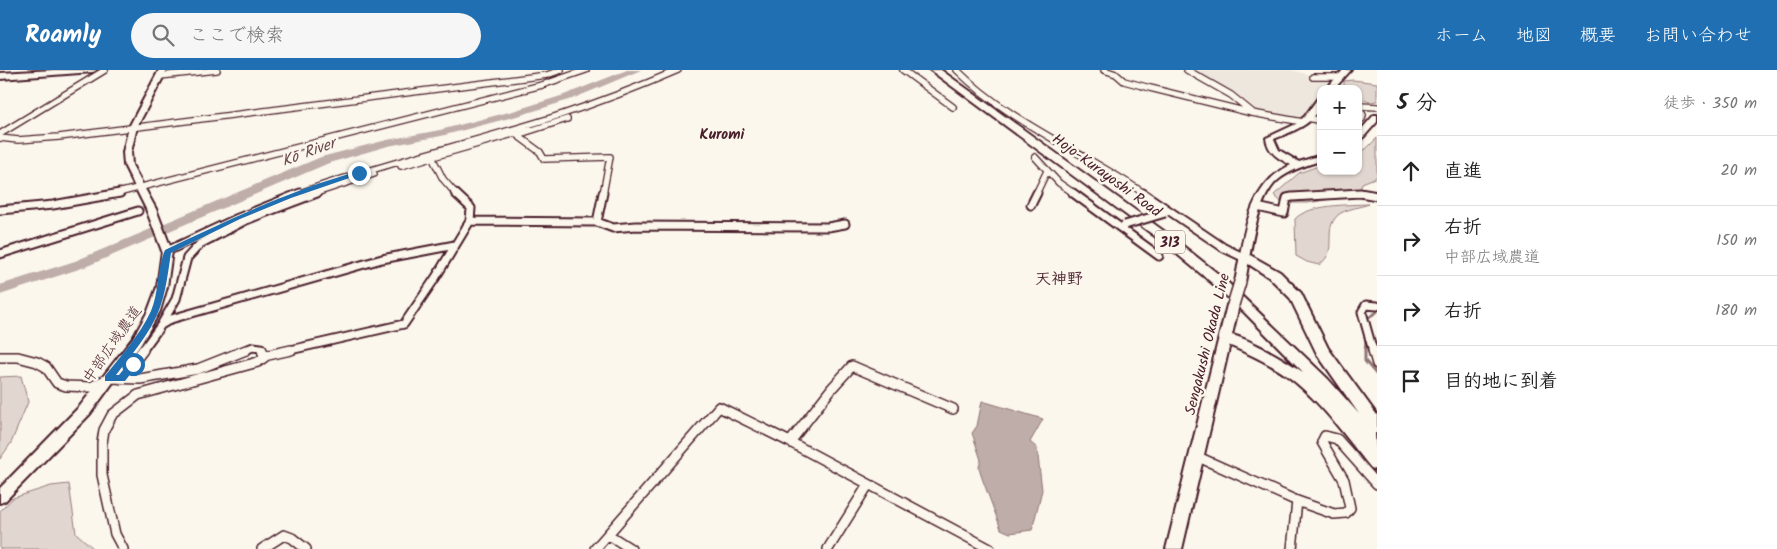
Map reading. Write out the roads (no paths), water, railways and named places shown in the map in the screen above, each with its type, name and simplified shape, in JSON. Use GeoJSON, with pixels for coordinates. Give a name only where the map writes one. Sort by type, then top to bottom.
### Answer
{"type":"FeatureCollection","features":[{"type":"Feature","properties":{"kind":"highway","name":"Hojo-Kurayoshi Road"},"geometry":{"type":"LineString","coordinates":[[943,72],[1140,214],[1223,279],[1286,336],[1377,436]]}},
{"type":"Feature","properties":{"kind":"highway","name":"Hojo-Kurayoshi Road"},"geometry":{"type":"LineString","coordinates":[[943,72],[1199,264],[1284,343],[1377,446]]}},
{"type":"Feature","properties":{"kind":"highway"},"geometry":{"type":"LineString","coordinates":[[1245,258],[1275,275],[1296,296],[1322,350],[1377,427]]}},
{"type":"Feature","properties":{"kind":"highway"},"geometry":{"type":"LineString","coordinates":[[1226,338],[1271,359],[1303,381],[1340,417],[1377,463]]}},
{"type":"Feature","properties":{"kind":"main road"},"geometry":{"type":"LineString","coordinates":[[0,76],[93,70]]}},
{"type":"Feature","properties":{"kind":"main road"},"geometry":{"type":"LineString","coordinates":[[1333,85],[1346,70]]}},
{"type":"Feature","properties":{"kind":"main road"},"geometry":{"type":"LineString","coordinates":[[162,73],[133,127],[128,143],[128,165],[168,252]]}},
{"type":"Feature","properties":{"kind":"main road"},"geometry":{"type":"LineString","coordinates":[[1299,165],[1275,151],[1269,141],[1270,138],[1299,126],[1317,105]]}},
{"type":"Feature","properties":{"kind":"main road"},"geometry":{"type":"LineString","coordinates":[[1362,134],[1377,117]]}},
{"type":"Feature","properties":{"kind":"main road","name":"Sengakushi Okada Line"},"geometry":{"type":"LineString","coordinates":[[1174,549],[1257,207],[1269,184],[1277,176],[1299,165],[1317,159]]}},
{"type":"Feature","properties":{"kind":"main road","name":"中部広域農道"},"geometry":{"type":"LineString","coordinates":[[0,497],[115,378],[154,312],[162,287],[168,252]]}},
{"type":"Feature","properties":{"kind":"street"},"geometry":{"type":"LineString","coordinates":[[0,136],[105,70]]}},
{"type":"Feature","properties":{"kind":"street"},"geometry":{"type":"LineString","coordinates":[[162,73],[217,70]]}},
{"type":"Feature","properties":{"kind":"street"},"geometry":{"type":"LineString","coordinates":[[0,136],[18,140],[41,139],[547,75],[561,70]]}},
{"type":"Feature","properties":{"kind":"street"},"geometry":{"type":"LineString","coordinates":[[0,210],[53,205],[140,189],[533,87],[586,70]]}},
{"type":"Feature","properties":{"kind":"street"},"geometry":{"type":"LineString","coordinates":[[168,252],[238,218],[289,197],[367,170],[556,117],[627,92],[678,70]]}},
{"type":"Feature","properties":{"kind":"street"},"geometry":{"type":"LineString","coordinates":[[903,70],[953,107]]}},
{"type":"Feature","properties":{"kind":"street"},"geometry":{"type":"LineString","coordinates":[[1104,70],[1116,74],[1124,81],[1211,103],[1253,113],[1317,121]]}},
{"type":"Feature","properties":{"kind":"street"},"geometry":{"type":"LineString","coordinates":[[1187,70],[1237,99],[1253,113]]}},
{"type":"Feature","properties":{"kind":"street"},"geometry":{"type":"LineString","coordinates":[[943,72],[970,84],[990,99],[1218,244],[1245,258]]}},
{"type":"Feature","properties":{"kind":"street"},"geometry":{"type":"LineString","coordinates":[[1314,77],[1340,77]]}},
{"type":"Feature","properties":{"kind":"street"},"geometry":{"type":"LineString","coordinates":[[1211,103],[1219,88]]}},
{"type":"Feature","properties":{"kind":"street"},"geometry":{"type":"LineString","coordinates":[[115,378],[161,326],[177,297],[188,255],[196,247],[230,228],[291,202],[381,171],[546,126],[622,99],[627,92]]}},
{"type":"Feature","properties":{"kind":"street"},"geometry":{"type":"LineString","coordinates":[[1362,106],[1377,107]]}},
{"type":"Feature","properties":{"kind":"street"},"geometry":{"type":"LineString","coordinates":[[517,134],[556,117]]}},
{"type":"Feature","properties":{"kind":"street"},"geometry":{"type":"LineString","coordinates":[[517,134],[535,147],[544,159],[610,157],[597,222]]}},
{"type":"Feature","properties":{"kind":"street"},"geometry":{"type":"LineString","coordinates":[[123,549],[114,534],[101,474],[103,436],[108,420],[121,406],[138,396],[258,362],[266,356],[404,324],[436,277],[470,221],[471,208],[448,188],[436,169],[432,157]]}},
{"type":"Feature","properties":{"kind":"street"},"geometry":{"type":"LineString","coordinates":[[1035,157],[1059,184],[1123,226],[1159,256]]}},
{"type":"Feature","properties":{"kind":"street"},"geometry":{"type":"LineString","coordinates":[[1031,205],[1047,171]]}},
{"type":"Feature","properties":{"kind":"street"},"geometry":{"type":"LineString","coordinates":[[1257,207],[1284,213],[1287,198],[1295,196],[1329,196],[1361,193],[1377,196]]}},
{"type":"Feature","properties":{"kind":"street"},"geometry":{"type":"LineString","coordinates":[[0,254],[138,211]]}},
{"type":"Feature","properties":{"kind":"street"},"geometry":{"type":"LineString","coordinates":[[1123,226],[1168,212]]}},
{"type":"Feature","properties":{"kind":"street"},"geometry":{"type":"LineString","coordinates":[[470,221],[597,222],[614,228],[636,226],[828,227],[845,224]]}},
{"type":"Feature","properties":{"kind":"street"},"geometry":{"type":"LineString","coordinates":[[161,326],[171,319],[382,259],[455,245]]}},
{"type":"Feature","properties":{"kind":"street"},"geometry":{"type":"LineString","coordinates":[[1377,306],[1366,305],[1362,312],[1362,318],[1377,364]]}},
{"type":"Feature","properties":{"kind":"street"},"geometry":{"type":"LineString","coordinates":[[0,357],[18,357],[37,362],[46,367],[57,382],[66,386],[91,387],[115,378],[140,379],[198,370],[254,347],[261,348],[264,356],[266,356]]}},
{"type":"Feature","properties":{"kind":"street"},"geometry":{"type":"LineString","coordinates":[[790,442],[832,388],[852,366],[953,409]]}},
{"type":"Feature","properties":{"kind":"street"},"geometry":{"type":"LineString","coordinates":[[594,549],[609,535],[719,407],[790,442],[990,549]]}},
{"type":"Feature","properties":{"kind":"street"},"geometry":{"type":"LineString","coordinates":[[1196,456],[1297,501],[1334,514],[1346,513],[1350,508],[1344,480],[1322,442],[1325,436],[1337,439],[1377,484]]}},
{"type":"Feature","properties":{"kind":"street"},"geometry":{"type":"LineString","coordinates":[[828,549],[868,485]]}},
{"type":"Feature","properties":{"kind":"street"},"geometry":{"type":"LineString","coordinates":[[1292,549],[1297,501]]}},
{"type":"Feature","properties":{"kind":"street"},"geometry":{"type":"LineString","coordinates":[[262,549],[284,535],[292,538],[306,549]]}},
{"type":"Feature","properties":{"kind":"street"},"geometry":{"type":"LineString","coordinates":[[609,535],[631,549]]}},
{"type":"Feature","properties":{"kind":"waterway","name":"Kō River"},"geometry":{"type":"LineString","coordinates":[[0,290],[80,264],[325,160],[387,143],[441,133],[517,113],[568,97],[636,70]]}},
{"type":"Feature","properties":{"kind":"waterway"},"geometry":{"type":"LineString","coordinates":[[1366,319],[1377,312]]}},
{"type":"Feature","properties":{"kind":"waterway"},"geometry":{"type":"LineString","coordinates":[[1365,351],[1366,336]]}},
{"type":"Feature","properties":{"kind":"waterway"},"geometry":{"type":"LineString","coordinates":[[1365,351],[1365,361],[1377,375]]}},
{"type":"Feature","properties":{"kind":"district","name":"Kuromi"},"geometry":{"type":"Point","coordinates":[722,134]}},
{"type":"Feature","properties":{"kind":"district","name":"天神野"},"geometry":{"type":"Point","coordinates":[1059,278]}}]}
